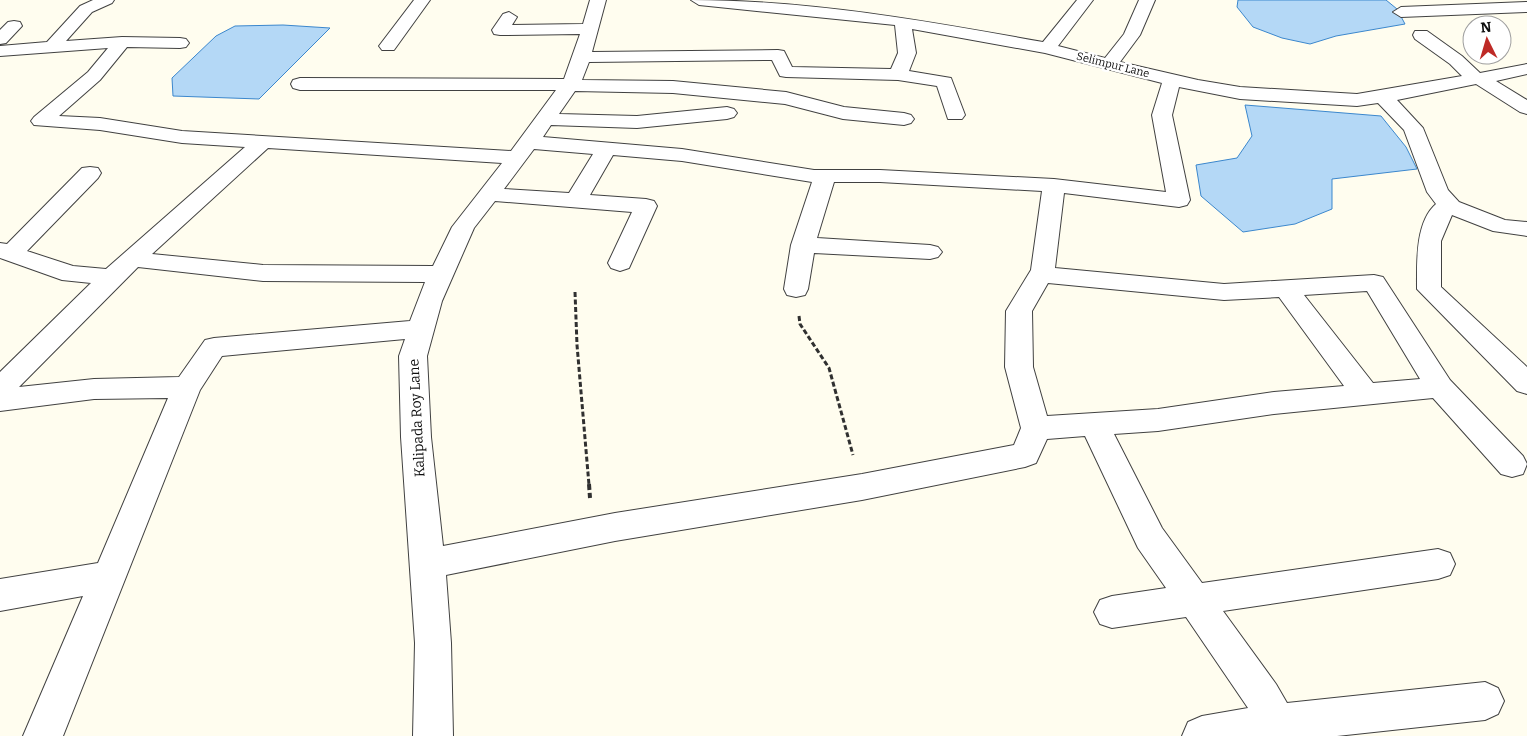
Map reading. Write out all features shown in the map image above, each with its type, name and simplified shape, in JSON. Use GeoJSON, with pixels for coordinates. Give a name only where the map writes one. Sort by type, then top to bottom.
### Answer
{"type":"FeatureCollection","features":[{"type":"Feature","properties":{"kind":"street"},"geometry":{"type":"LineString","coordinates":[[50,49],[86,9],[106,0]]}},
{"type":"Feature","properties":{"kind":"street"},"geometry":{"type":"LineString","coordinates":[[401,0],[420,1]]}},
{"type":"Feature","properties":{"kind":"street","name":"Kalipada Roy Lane"},"geometry":{"type":"LineString","coordinates":[[434,736],[428,564],[416,437],[413,356],[429,301],[463,227],[523,150],[576,76],[598,0]]}},
{"type":"Feature","properties":{"kind":"street","name":"Selimpur Lane"},"geometry":{"type":"LineString","coordinates":[[699,0],[898,16],[1047,48],[1109,65],[1240,93],[1357,100],[1383,98],[1527,69]]}},
{"type":"Feature","properties":{"kind":"street"},"geometry":{"type":"LineString","coordinates":[[1047,48],[1085,0]]}},
{"type":"Feature","properties":{"kind":"street"},"geometry":{"type":"LineString","coordinates":[[1109,65],[1132,35],[1148,0]]}},
{"type":"Feature","properties":{"kind":"street"},"geometry":{"type":"LineString","coordinates":[[388,46],[420,1]]}},
{"type":"Feature","properties":{"kind":"street"},"geometry":{"type":"LineString","coordinates":[[1401,12],[1527,7]]}},
{"type":"Feature","properties":{"kind":"street"},"geometry":{"type":"LineString","coordinates":[[898,16],[907,53],[898,75]]}},
{"type":"Feature","properties":{"kind":"street"},"geometry":{"type":"LineString","coordinates":[[509,17],[500,30],[591,29]]}},
{"type":"Feature","properties":{"kind":"street"},"geometry":{"type":"LineString","coordinates":[[0,39],[14,26]]}},
{"type":"Feature","properties":{"kind":"street"},"geometry":{"type":"LineString","coordinates":[[1421,35],[1477,78],[1525,105]]}},
{"type":"Feature","properties":{"kind":"street"},"geometry":{"type":"LineString","coordinates":[[122,42],[94,76],[41,121],[100,124],[182,137],[523,150],[606,150],[682,155],[825,176],[880,176],[1054,185],[1179,200],[1162,115],[1172,79]]}},
{"type":"Feature","properties":{"kind":"street"},"geometry":{"type":"LineString","coordinates":[[0,52],[122,42],[180,43]]}},
{"type":"Feature","properties":{"kind":"street"},"geometry":{"type":"LineString","coordinates":[[582,56],[703,57],[778,55],[786,72],[898,75],[945,82],[955,115]]}},
{"type":"Feature","properties":{"kind":"street"},"geometry":{"type":"LineString","coordinates":[[300,84],[458,83],[673,87],[786,98],[843,113],[904,119]]}},
{"type":"Feature","properties":{"kind":"street"},"geometry":{"type":"LineString","coordinates":[[1383,98],[1414,128],[1438,192],[1451,207],[1501,226],[1527,229]]}},
{"type":"Feature","properties":{"kind":"street"},"geometry":{"type":"LineString","coordinates":[[546,119],[638,122],[727,113]]}},
{"type":"Feature","properties":{"kind":"street"},"geometry":{"type":"LineString","coordinates":[[0,389],[112,277],[264,141]]}},
{"type":"Feature","properties":{"kind":"street"},"geometry":{"type":"LineString","coordinates":[[576,202],[584,184],[606,150]]}},
{"type":"Feature","properties":{"kind":"street"},"geometry":{"type":"LineString","coordinates":[[90,173],[6,252],[71,274],[112,277]]}},
{"type":"Feature","properties":{"kind":"street"},"geometry":{"type":"LineString","coordinates":[[796,289],[802,244],[825,176]]}},
{"type":"Feature","properties":{"kind":"street"},"geometry":{"type":"LineString","coordinates":[[428,564],[593,532],[862,487],[1025,455],[1036,428],[1019,367],[1019,311],[1043,270],[1054,185]]}},
{"type":"Feature","properties":{"kind":"street"},"geometry":{"type":"LineString","coordinates":[[489,194],[646,206],[620,263]]}},
{"type":"Feature","properties":{"kind":"street"},"geometry":{"type":"LineString","coordinates":[[1451,207],[1443,209],[1429,241],[1429,289],[1527,384]]}},
{"type":"Feature","properties":{"kind":"street"},"geometry":{"type":"LineString","coordinates":[[802,244],[930,252]]}},
{"type":"Feature","properties":{"kind":"street"},"geometry":{"type":"LineString","coordinates":[[132,259],[263,273],[441,274]]}},
{"type":"Feature","properties":{"kind":"street"},"geometry":{"type":"LineString","coordinates":[[1041,274],[1224,292],[1374,283],[1440,387],[1512,465]]}},
{"type":"Feature","properties":{"kind":"street"},"geometry":{"type":"LineString","coordinates":[[1285,288],[1367,395]]}},
{"type":"Feature","properties":{"kind":"street"},"geometry":{"type":"LineString","coordinates":[[43,736],[187,387],[214,346],[421,330]]}},
{"type":"Feature","properties":{"kind":"street"},"geometry":{"type":"LineString","coordinates":[[0,400],[94,389],[187,387]]}},
{"type":"Feature","properties":{"kind":"street"},"geometry":{"type":"LineString","coordinates":[[1036,428],[1158,420],[1274,404],[1440,387]]}},
{"type":"Feature","properties":{"kind":"street"},"geometry":{"type":"LineString","coordinates":[[1094,424],[1150,538],[1263,696],[1280,729]]}},
{"type":"Feature","properties":{"kind":"street"},"geometry":{"type":"LineString","coordinates":[[1112,612],[1438,564]]}},
{"type":"Feature","properties":{"kind":"street"},"geometry":{"type":"LineString","coordinates":[[0,595],[108,576]]}},
{"type":"Feature","properties":{"kind":"street"},"geometry":{"type":"LineString","coordinates":[[1202,736],[1280,729],[1485,701]]}},
{"type":"Feature","properties":{"kind":"path"},"geometry":{"type":"LineString","coordinates":[[796,289],[800,324],[829,368],[862,487]]}},
{"type":"Feature","properties":{"kind":"path"},"geometry":{"type":"LineString","coordinates":[[575,292],[577,344],[593,532]]}},
{"type":"Feature","properties":{"kind":"water"},"geometry":{"type":"Polygon","coordinates":[[[1238,0],[1386,0],[1397,9],[1405,24],[1336,36],[1310,44],[1282,38],[1253,27],[1237,7],[1238,0]]]}},
{"type":"Feature","properties":{"kind":"water"},"geometry":{"type":"Polygon","coordinates":[[[283,25],[330,28],[259,99],[173,96],[172,78],[216,36],[235,26],[283,25]]]}},
{"type":"Feature","properties":{"kind":"water"},"geometry":{"type":"Polygon","coordinates":[[[1245,105],[1381,116],[1406,147],[1417,169],[1332,179],[1332,209],[1295,224],[1243,232],[1201,196],[1196,165],[1237,158],[1252,136],[1245,105]]]}}]}
